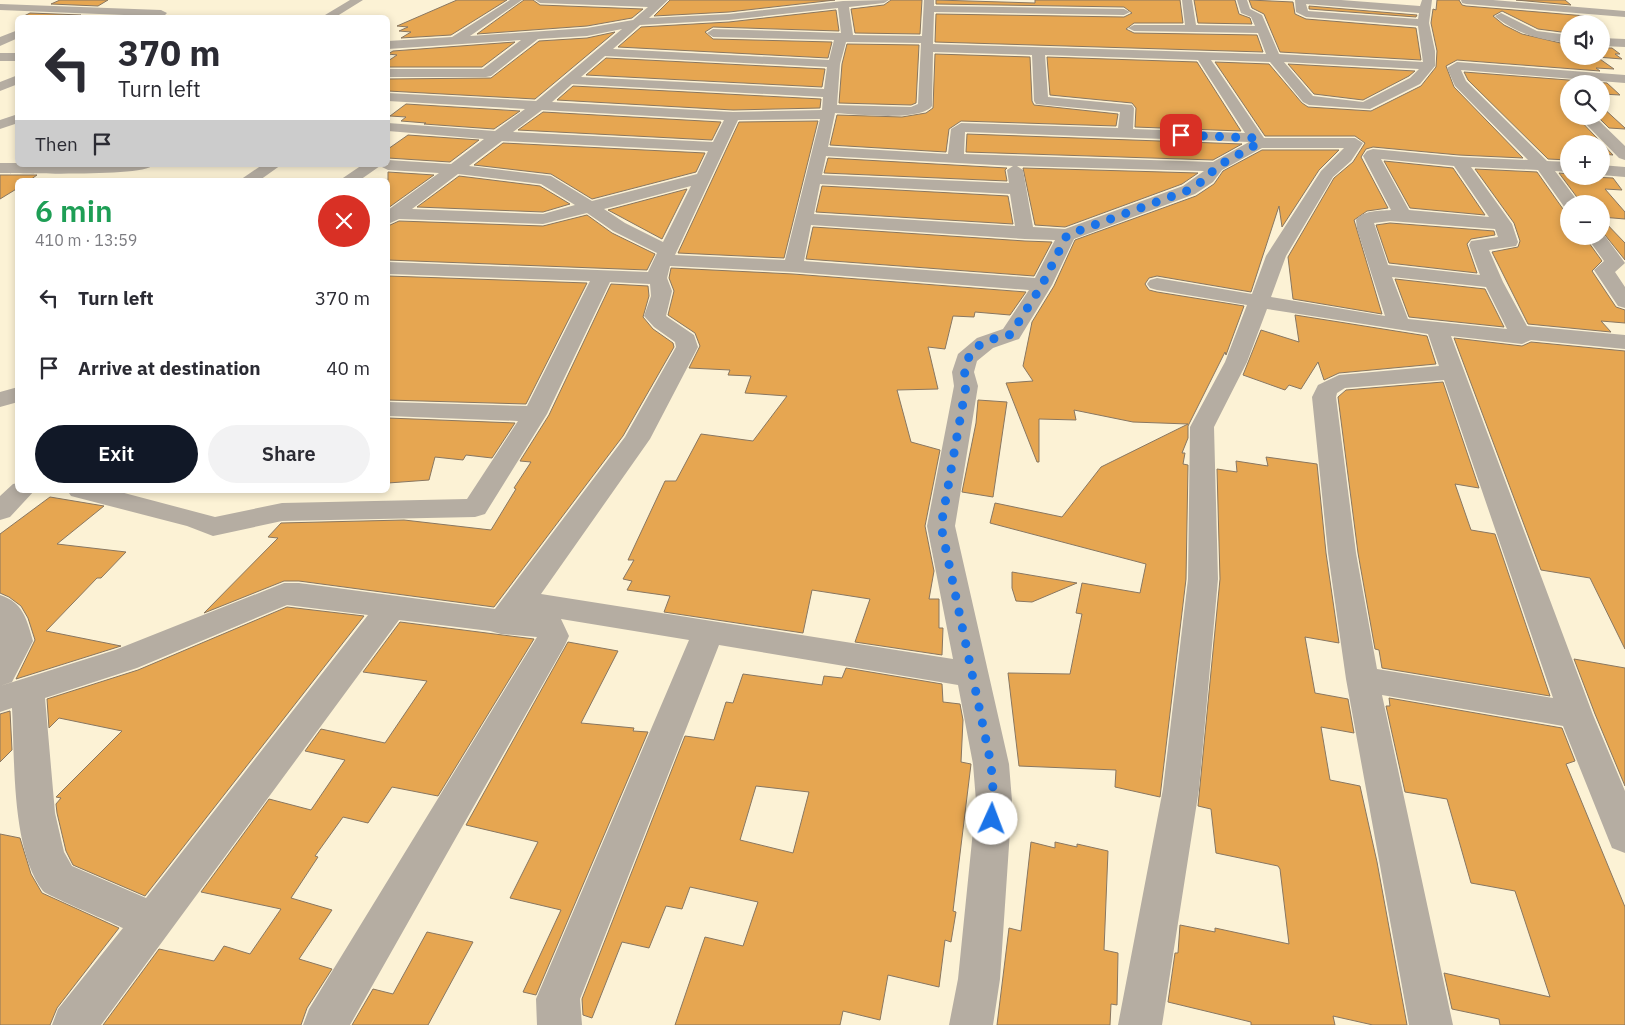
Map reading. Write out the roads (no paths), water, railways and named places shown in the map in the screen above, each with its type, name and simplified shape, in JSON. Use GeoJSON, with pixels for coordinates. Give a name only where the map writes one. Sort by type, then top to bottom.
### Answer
{"type":"FeatureCollection","features":[{"type":"Feature","properties":{"kind":"street"},"geometry":{"type":"LineString","coordinates":[[330,15],[358,0]]}},
{"type":"Feature","properties":{"kind":"street"},"geometry":{"type":"LineString","coordinates":[[413,74],[455,41],[517,0]]}},
{"type":"Feature","properties":{"kind":"street"},"geometry":{"type":"LineString","coordinates":[[540,0],[661,2]]}},
{"type":"Feature","properties":{"kind":"street"},"geometry":{"type":"LineString","coordinates":[[390,44],[586,32],[729,17],[804,5],[884,0]]}},
{"type":"Feature","properties":{"kind":"street"},"geometry":{"type":"LineString","coordinates":[[1042,0],[1042,8],[1062,10]]}},
{"type":"Feature","properties":{"kind":"street"},"geometry":{"type":"LineString","coordinates":[[1116,0],[1140,41],[1201,55],[1429,66]]}},
{"type":"Feature","properties":{"kind":"street"},"geometry":{"type":"LineString","coordinates":[[1187,0],[1191,28]]}},
{"type":"Feature","properties":{"kind":"street"},"geometry":{"type":"LineString","coordinates":[[1242,0],[1245,11],[1256,15],[1274,58],[1308,99],[1323,103],[1358,124]]}},
{"type":"Feature","properties":{"kind":"street"},"geometry":{"type":"LineString","coordinates":[[956,159],[958,129],[961,126],[1125,132],[1257,140],[1358,124],[1415,80],[1429,66],[1429,51],[1420,39],[1423,23],[1426,5],[1300,0],[1302,12],[1306,14],[1423,23]]}},
{"type":"Feature","properties":{"kind":"street"},"geometry":{"type":"LineString","coordinates":[[1586,0],[1625,3]]}},
{"type":"Feature","properties":{"kind":"street"},"geometry":{"type":"LineString","coordinates":[[575,13],[588,1]]}},
{"type":"Feature","properties":{"kind":"street"},"geometry":{"type":"LineString","coordinates":[[1466,1],[1625,14]]}},
{"type":"Feature","properties":{"kind":"street"},"geometry":{"type":"LineString","coordinates":[[391,217],[537,106],[661,2]]}},
{"type":"Feature","properties":{"kind":"street"},"geometry":{"type":"LineString","coordinates":[[729,17],[729,8],[732,4]]}},
{"type":"Feature","properties":{"kind":"street"},"geometry":{"type":"LineString","coordinates":[[793,266],[829,105],[834,64],[844,38],[842,4]]}},
{"type":"Feature","properties":{"kind":"street"},"geometry":{"type":"LineString","coordinates":[[568,80],[829,105],[913,111],[925,106],[929,44],[933,25],[929,5],[1124,12]]}},
{"type":"Feature","properties":{"kind":"street"},"geometry":{"type":"LineString","coordinates":[[0,7],[161,13],[158,15]]}},
{"type":"Feature","properties":{"kind":"street"},"geometry":{"type":"LineString","coordinates":[[58,15],[70,9]]}},
{"type":"Feature","properties":{"kind":"street"},"geometry":{"type":"LineString","coordinates":[[1062,10],[1066,20],[1064,24]]}},
{"type":"Feature","properties":{"kind":"street"},"geometry":{"type":"LineString","coordinates":[[1459,12],[1476,14]]}},
{"type":"Feature","properties":{"kind":"street"},"geometry":{"type":"LineString","coordinates":[[1530,19],[1497,16],[1541,37],[1560,38]]}},
{"type":"Feature","properties":{"kind":"street"},"geometry":{"type":"LineString","coordinates":[[390,73],[486,73],[540,34],[560,23]]}},
{"type":"Feature","properties":{"kind":"street"},"geometry":{"type":"LineString","coordinates":[[634,26],[678,32]]}},
{"type":"Feature","properties":{"kind":"street"},"geometry":{"type":"LineString","coordinates":[[698,32],[844,38],[1038,51],[1140,41],[1191,28],[1262,30]]}},
{"type":"Feature","properties":{"kind":"street"},"geometry":{"type":"LineString","coordinates":[[0,42],[15,35]]}},
{"type":"Feature","properties":{"kind":"street"},"geometry":{"type":"LineString","coordinates":[[1610,43],[1625,44]]}},
{"type":"Feature","properties":{"kind":"street"},"geometry":{"type":"LineString","coordinates":[[1038,51],[1041,102],[1127,108],[1125,132]]}},
{"type":"Feature","properties":{"kind":"street"},"geometry":{"type":"LineString","coordinates":[[603,52],[834,64]]}},
{"type":"Feature","properties":{"kind":"street"},"geometry":{"type":"LineString","coordinates":[[1201,55],[1257,140]]}},
{"type":"Feature","properties":{"kind":"street"},"geometry":{"type":"LineString","coordinates":[[0,58],[15,57]]}},
{"type":"Feature","properties":{"kind":"street"},"geometry":{"type":"LineString","coordinates":[[1564,195],[1542,165],[1460,83],[1453,68],[1455,66],[1625,79]]}},
{"type":"Feature","properties":{"kind":"street"},"geometry":{"type":"LineString","coordinates":[[419,99],[446,74]]}},
{"type":"Feature","properties":{"kind":"street"},"geometry":{"type":"LineString","coordinates":[[0,87],[15,80]]}},
{"type":"Feature","properties":{"kind":"street"},"geometry":{"type":"LineString","coordinates":[[1460,83],[1479,85]]}},
{"type":"Feature","properties":{"kind":"street"},"geometry":{"type":"LineString","coordinates":[[390,98],[733,116],[829,105]]}},
{"type":"Feature","properties":{"kind":"street"},"geometry":{"type":"LineString","coordinates":[[511,612],[637,440],[687,347],[686,340],[670,327],[658,322],[655,316],[663,292],[662,263],[733,116]]}},
{"type":"Feature","properties":{"kind":"street"},"geometry":{"type":"LineString","coordinates":[[0,125],[15,119]]}},
{"type":"Feature","properties":{"kind":"street"},"geometry":{"type":"LineString","coordinates":[[1140,1025],[1181,789],[1203,579],[1202,427],[1236,362],[1276,256],[1327,174],[1345,158],[1358,124]]}},
{"type":"Feature","properties":{"kind":"street"},"geometry":{"type":"LineString","coordinates":[[1594,125],[1625,155]]}},
{"type":"Feature","properties":{"kind":"street"},"geometry":{"type":"LineString","coordinates":[[390,127],[499,136],[719,147]]}},
{"type":"Feature","properties":{"kind":"street"},"geometry":{"type":"LineString","coordinates":[[0,135],[15,134]]}},
{"type":"Feature","properties":{"kind":"street"},"geometry":{"type":"LineString","coordinates":[[803,219],[1067,235],[1189,190],[1207,178],[1216,167],[1257,140]]}},
{"type":"Feature","properties":{"kind":"street"},"geometry":{"type":"LineString","coordinates":[[818,151],[956,159],[1216,167]]}},
{"type":"Feature","properties":{"kind":"street"},"geometry":{"type":"LineString","coordinates":[[1403,216],[1371,156],[1373,154],[1459,162],[1560,166]]}},
{"type":"Feature","properties":{"kind":"street"},"geometry":{"type":"LineString","coordinates":[[1014,160],[1025,232]]}},
{"type":"Feature","properties":{"kind":"street"},"geometry":{"type":"LineString","coordinates":[[1156,284],[1399,325],[1522,338],[1493,282],[1478,244],[1509,242],[1503,224],[1459,162]]}},
{"type":"Feature","properties":{"kind":"street"},"geometry":{"type":"LineString","coordinates":[[390,165],[456,169],[545,180],[619,227],[662,263]]}},
{"type":"Feature","properties":{"kind":"street"},"geometry":{"type":"LineString","coordinates":[[0,168],[24,167]]}},
{"type":"Feature","properties":{"kind":"street"},"geometry":{"type":"LineString","coordinates":[[251,178],[270,167]]}},
{"type":"Feature","properties":{"kind":"street"},"geometry":{"type":"LineString","coordinates":[[351,178],[370,167]]}},
{"type":"Feature","properties":{"kind":"street"},"geometry":{"type":"LineString","coordinates":[[1610,171],[1625,172]]}},
{"type":"Feature","properties":{"kind":"street"},"geometry":{"type":"LineString","coordinates":[[391,217],[529,220],[559,216],[704,178]]}},
{"type":"Feature","properties":{"kind":"street"},"geometry":{"type":"LineString","coordinates":[[812,179],[1018,189]]}},
{"type":"Feature","properties":{"kind":"street"},"geometry":{"type":"LineString","coordinates":[[1399,325],[1366,229],[1365,220],[1380,215],[1503,224]]}},
{"type":"Feature","properties":{"kind":"street"},"geometry":{"type":"LineString","coordinates":[[972,1025],[979,979],[994,802],[991,764],[941,526],[966,386],[963,372],[966,359],[974,350],[992,340],[1011,334],[1042,285],[1067,235]]}},
{"type":"Feature","properties":{"kind":"street"},"geometry":{"type":"LineString","coordinates":[[1602,245],[1616,263],[1604,270]]}},
{"type":"Feature","properties":{"kind":"street"},"geometry":{"type":"LineString","coordinates":[[390,268],[603,276],[662,263],[793,266],[1042,285]]}},
{"type":"Feature","properties":{"kind":"street"},"geometry":{"type":"LineString","coordinates":[[1380,270],[1493,282]]}},
{"type":"Feature","properties":{"kind":"street"},"geometry":{"type":"LineString","coordinates":[[1604,270],[1625,273]]}},
{"type":"Feature","properties":{"kind":"street"},"geometry":{"type":"LineString","coordinates":[[1604,270],[1625,302]]}},
{"type":"Feature","properties":{"kind":"street"},"geometry":{"type":"LineString","coordinates":[[92,493],[196,520],[213,527],[282,512],[475,508],[535,414],[603,276]]}},
{"type":"Feature","properties":{"kind":"street"},"geometry":{"type":"LineString","coordinates":[[1437,329],[1576,715],[1625,836]]}},
{"type":"Feature","properties":{"kind":"street"},"geometry":{"type":"LineString","coordinates":[[1519,332],[1625,342]]}},
{"type":"Feature","properties":{"kind":"street"},"geometry":{"type":"LineString","coordinates":[[1431,1025],[1362,679],[1342,553],[1324,397],[1326,390],[1339,382],[1453,372]]}},
{"type":"Feature","properties":{"kind":"street"},"geometry":{"type":"LineString","coordinates":[[0,391],[15,393]]}},
{"type":"Feature","properties":{"kind":"street"},"geometry":{"type":"LineString","coordinates":[[0,400],[15,394]]}},
{"type":"Feature","properties":{"kind":"street"},"geometry":{"type":"LineString","coordinates":[[390,409],[535,414]]}},
{"type":"Feature","properties":{"kind":"street"},"geometry":{"type":"LineString","coordinates":[[0,511],[19,493]]}},
{"type":"Feature","properties":{"kind":"street"},"geometry":{"type":"LineString","coordinates":[[9,687],[126,659],[284,594],[299,594],[391,608],[511,612],[708,632],[972,675]]}},
{"type":"Feature","properties":{"kind":"street"},"geometry":{"type":"LineString","coordinates":[[0,606],[11,617],[17,641],[9,687],[46,856],[58,879],[153,921]]}},
{"type":"Feature","properties":{"kind":"street"},"geometry":{"type":"LineString","coordinates":[[74,1025],[391,608]]}},
{"type":"Feature","properties":{"kind":"street"},"geometry":{"type":"LineString","coordinates":[[325,1025],[553,636],[551,627],[511,612]]}},
{"type":"Feature","properties":{"kind":"street"},"geometry":{"type":"LineString","coordinates":[[560,1025],[558,1023],[558,1000],[708,632]]}},
{"type":"Feature","properties":{"kind":"street"},"geometry":{"type":"LineString","coordinates":[[1362,679],[1576,715]]}}]}
